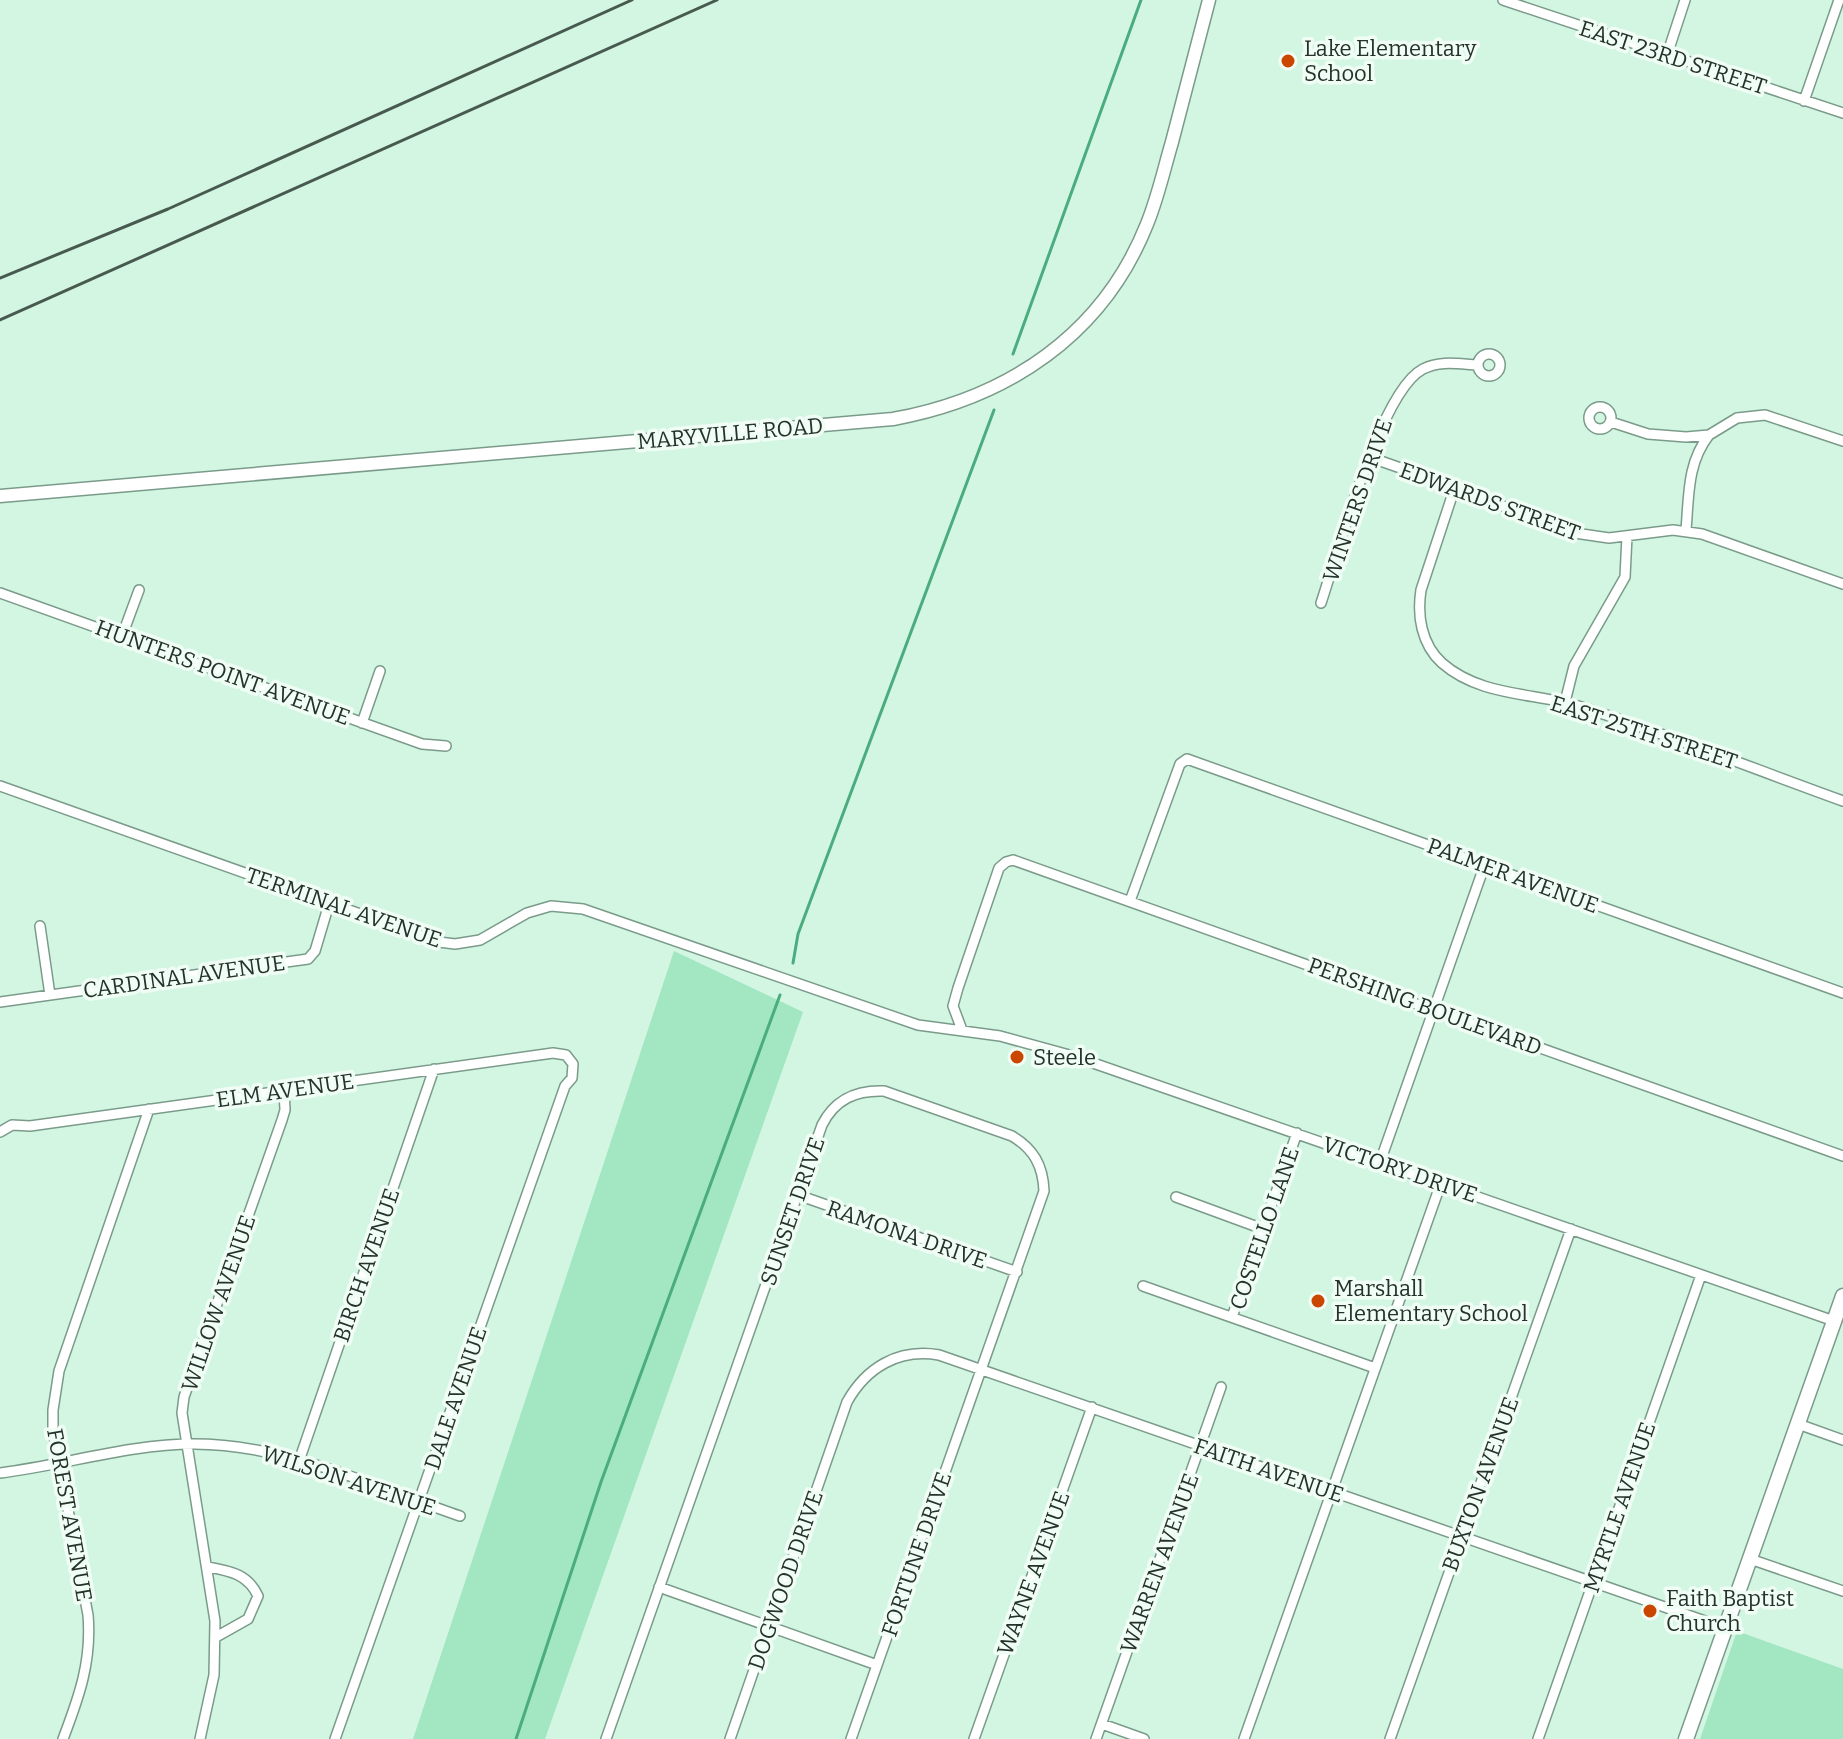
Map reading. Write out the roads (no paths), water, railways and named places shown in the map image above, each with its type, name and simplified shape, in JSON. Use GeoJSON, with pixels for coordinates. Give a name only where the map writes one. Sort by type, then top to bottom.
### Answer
{"type":"FeatureCollection","features":[{"type":"Feature","properties":{"kind":"main road","name":"MARYVILLE ROAD"},"geometry":{"type":"LineString","coordinates":[[0,496],[893,419],[937,410],[979,395],[1029,369],[1054,350],[1095,311],[1124,270],[1155,203],[1209,0]]}},
{"type":"Feature","properties":{"kind":"main road"},"geometry":{"type":"LineString","coordinates":[[1686,1739],[1843,1296]]}},
{"type":"Feature","properties":{"kind":"street","name":"EAST 23RD STREET"},"geometry":{"type":"LineString","coordinates":[[1503,0],[1843,113]]}},
{"type":"Feature","properties":{"kind":"street"},"geometry":{"type":"LineString","coordinates":[[1667,55],[1685,0]]}},
{"type":"Feature","properties":{"kind":"street"},"geometry":{"type":"LineString","coordinates":[[1804,101],[1839,0]]}},
{"type":"Feature","properties":{"kind":"street","name":"WINTERS DRIVE"},"geometry":{"type":"LineString","coordinates":[[1321,603],[1369,457],[1391,406],[1413,375],[1434,365],[1477,365]]}},
{"type":"Feature","properties":{"kind":"street"},"geometry":{"type":"LineString","coordinates":[[1686,530],[1692,467],[1701,445],[1709,435],[1737,418],[1765,415],[1843,441]]}},
{"type":"Feature","properties":{"kind":"street"},"geometry":{"type":"LineString","coordinates":[[1611,422],[1648,434],[1709,435]]}},
{"type":"Feature","properties":{"kind":"street","name":"EDWARDS STREET"},"geometry":{"type":"LineString","coordinates":[[1369,457],[1568,532],[1600,538],[1686,530],[1843,584]]}},
{"type":"Feature","properties":{"kind":"street","name":"EAST 25TH STREET"},"geometry":{"type":"LineString","coordinates":[[1455,487],[1421,590],[1419,615],[1426,640],[1440,662],[1473,682],[1508,693],[1565,702],[1843,801]]}},
{"type":"Feature","properties":{"kind":"street"},"geometry":{"type":"LineString","coordinates":[[1565,702],[1574,666],[1625,577],[1627,536]]}},
{"type":"Feature","properties":{"kind":"street"},"geometry":{"type":"LineString","coordinates":[[122,636],[139,590]]}},
{"type":"Feature","properties":{"kind":"street","name":"HUNTERS POINT AVENUE"},"geometry":{"type":"LineString","coordinates":[[0,593],[362,723],[431,746],[446,746]]}},
{"type":"Feature","properties":{"kind":"street"},"geometry":{"type":"LineString","coordinates":[[362,723],[380,671]]}},
{"type":"Feature","properties":{"kind":"street","name":"PALMER AVENUE"},"geometry":{"type":"LineString","coordinates":[[1130,901],[1183,761],[1187,759],[1843,993]]}},
{"type":"Feature","properties":{"kind":"street","name":"TERMINAL AVENUE"},"geometry":{"type":"LineString","coordinates":[[0,786],[427,939],[467,943],[491,935],[514,919],[539,909],[573,907],[753,966],[901,1020],[933,1028],[962,1030]]}},
{"type":"Feature","properties":{"kind":"street","name":"PERSHING BOULEVARD"},"geometry":{"type":"LineString","coordinates":[[962,1030],[955,1017],[955,998],[999,868],[1013,860],[1843,1156]]}},
{"type":"Feature","properties":{"kind":"street"},"geometry":{"type":"LineString","coordinates":[[1380,1162],[1485,864]]}},
{"type":"Feature","properties":{"kind":"street","name":"CARDINAL AVENUE"},"geometry":{"type":"LineString","coordinates":[[0,1002],[308,959],[315,951],[329,904]]}},
{"type":"Feature","properties":{"kind":"street"},"geometry":{"type":"LineString","coordinates":[[40,926],[50,995]]}},
{"type":"Feature","properties":{"kind":"street","name":"VICTORY DRIVE"},"geometry":{"type":"LineString","coordinates":[[962,1030],[1046,1048],[1834,1321]]}},
{"type":"Feature","properties":{"kind":"street","name":"ELM AVENUE"},"geometry":{"type":"LineString","coordinates":[[0,1132],[12,1125],[30,1126],[553,1053],[566,1055],[570,1060]]}},
{"type":"Feature","properties":{"kind":"street","name":"DALE AVENUE"},"geometry":{"type":"LineString","coordinates":[[335,1739],[565,1086],[572,1078],[574,1071],[570,1060]]}},
{"type":"Feature","properties":{"kind":"street","name":"BIRCH AVENUE"},"geometry":{"type":"LineString","coordinates":[[299,1461],[434,1069]]}},
{"type":"Feature","properties":{"kind":"street","name":"WILLOW AVENUE"},"geometry":{"type":"LineString","coordinates":[[200,1739],[212,1688],[216,1637],[208,1567],[181,1422],[184,1397],[282,1120],[284,1090]]}},
{"type":"Feature","properties":{"kind":"street","name":"SUNSET DRIVE"},"geometry":{"type":"LineString","coordinates":[[606,1739],[826,1117],[851,1095],[884,1091],[1012,1136],[1036,1159],[1043,1179],[1041,1203],[982,1370]]}},
{"type":"Feature","properties":{"kind":"street","name":"FOREST AVENUE"},"geometry":{"type":"LineString","coordinates":[[63,1739],[86,1676],[90,1636],[53,1431],[53,1410],[59,1371],[149,1109]]}},
{"type":"Feature","properties":{"kind":"street","name":"COSTELLO LANE"},"geometry":{"type":"LineString","coordinates":[[1297,1133],[1232,1317],[1375,1368]]}},
{"type":"Feature","properties":{"kind":"street"},"geometry":{"type":"LineString","coordinates":[[1244,1739],[1441,1183]]}},
{"type":"Feature","properties":{"kind":"street","name":"RAMONA DRIVE"},"geometry":{"type":"LineString","coordinates":[[798,1195],[1017,1272]]}},
{"type":"Feature","properties":{"kind":"street"},"geometry":{"type":"LineString","coordinates":[[1176,1197],[1263,1229]]}},
{"type":"Feature","properties":{"kind":"street","name":"BUXTON AVENUE"},"geometry":{"type":"LineString","coordinates":[[1390,1739],[1571,1229]]}},
{"type":"Feature","properties":{"kind":"street","name":"MYRTLE AVENUE"},"geometry":{"type":"LineString","coordinates":[[1538,1739],[1701,1275]]}},
{"type":"Feature","properties":{"kind":"street"},"geometry":{"type":"LineString","coordinates":[[1143,1286],[1232,1317]]}},
{"type":"Feature","properties":{"kind":"street","name":"FAITH AVENUE"},"geometry":{"type":"LineString","coordinates":[[840,1421],[847,1402],[863,1378],[884,1362],[923,1352],[1092,1407],[1725,1628]]}},
{"type":"Feature","properties":{"kind":"street","name":"FORTUNE DRIVE"},"geometry":{"type":"LineString","coordinates":[[851,1739],[982,1370]]}},
{"type":"Feature","properties":{"kind":"street","name":"WARREN AVENUE"},"geometry":{"type":"LineString","coordinates":[[1096,1739],[1221,1387]]}},
{"type":"Feature","properties":{"kind":"street","name":"WAYNE AVENUE"},"geometry":{"type":"LineString","coordinates":[[974,1739],[1092,1407]]}},
{"type":"Feature","properties":{"kind":"street","name":"DOGWOOD DRIVE"},"geometry":{"type":"LineString","coordinates":[[730,1739],[840,1421]]}},
{"type":"Feature","properties":{"kind":"street"},"geometry":{"type":"LineString","coordinates":[[1798,1424],[1843,1440]]}},
{"type":"Feature","properties":{"kind":"street","name":"WILSON AVENUE"},"geometry":{"type":"LineString","coordinates":[[0,1473],[145,1448],[185,1444],[249,1448],[299,1461],[460,1516]]}},
{"type":"Feature","properties":{"kind":"street"},"geometry":{"type":"LineString","coordinates":[[1750,1559],[1843,1591]]}},
{"type":"Feature","properties":{"kind":"street"},"geometry":{"type":"LineString","coordinates":[[208,1567],[231,1571],[243,1577],[253,1585],[258,1596],[248,1619],[216,1637]]}},
{"type":"Feature","properties":{"kind":"street"},"geometry":{"type":"LineString","coordinates":[[659,1587],[877,1665]]}},
{"type":"Feature","properties":{"kind":"street"},"geometry":{"type":"LineString","coordinates":[[1102,1724],[1144,1739]]}},
{"type":"Feature","properties":{"kind":"waterway"},"geometry":{"type":"LineString","coordinates":[[1013,354],[1141,0]]}},
{"type":"Feature","properties":{"kind":"waterway"},"geometry":{"type":"LineString","coordinates":[[793,963],[798,934],[994,410]]}},
{"type":"Feature","properties":{"kind":"waterway"},"geometry":{"type":"LineString","coordinates":[[516,1739],[601,1482],[780,995]]}},
{"type":"Feature","properties":{"kind":"railway"},"geometry":{"type":"LineString","coordinates":[[0,278],[168,209],[632,0]]}},
{"type":"Feature","properties":{"kind":"railway"},"geometry":{"type":"LineString","coordinates":[[0,320],[717,0]]}},
{"type":"Feature","properties":{"kind":"place","name":"Lake Elementary School"},"geometry":{"type":"Point","coordinates":[1288,61]}},
{"type":"Feature","properties":{"kind":"place","name":"Steele"},"geometry":{"type":"Point","coordinates":[1017,1057]}},
{"type":"Feature","properties":{"kind":"place","name":"Marshall Elementary School"},"geometry":{"type":"Point","coordinates":[1318,1301]}},
{"type":"Feature","properties":{"kind":"place","name":"Faith Baptist Church"},"geometry":{"type":"Point","coordinates":[1650,1611]}}]}
